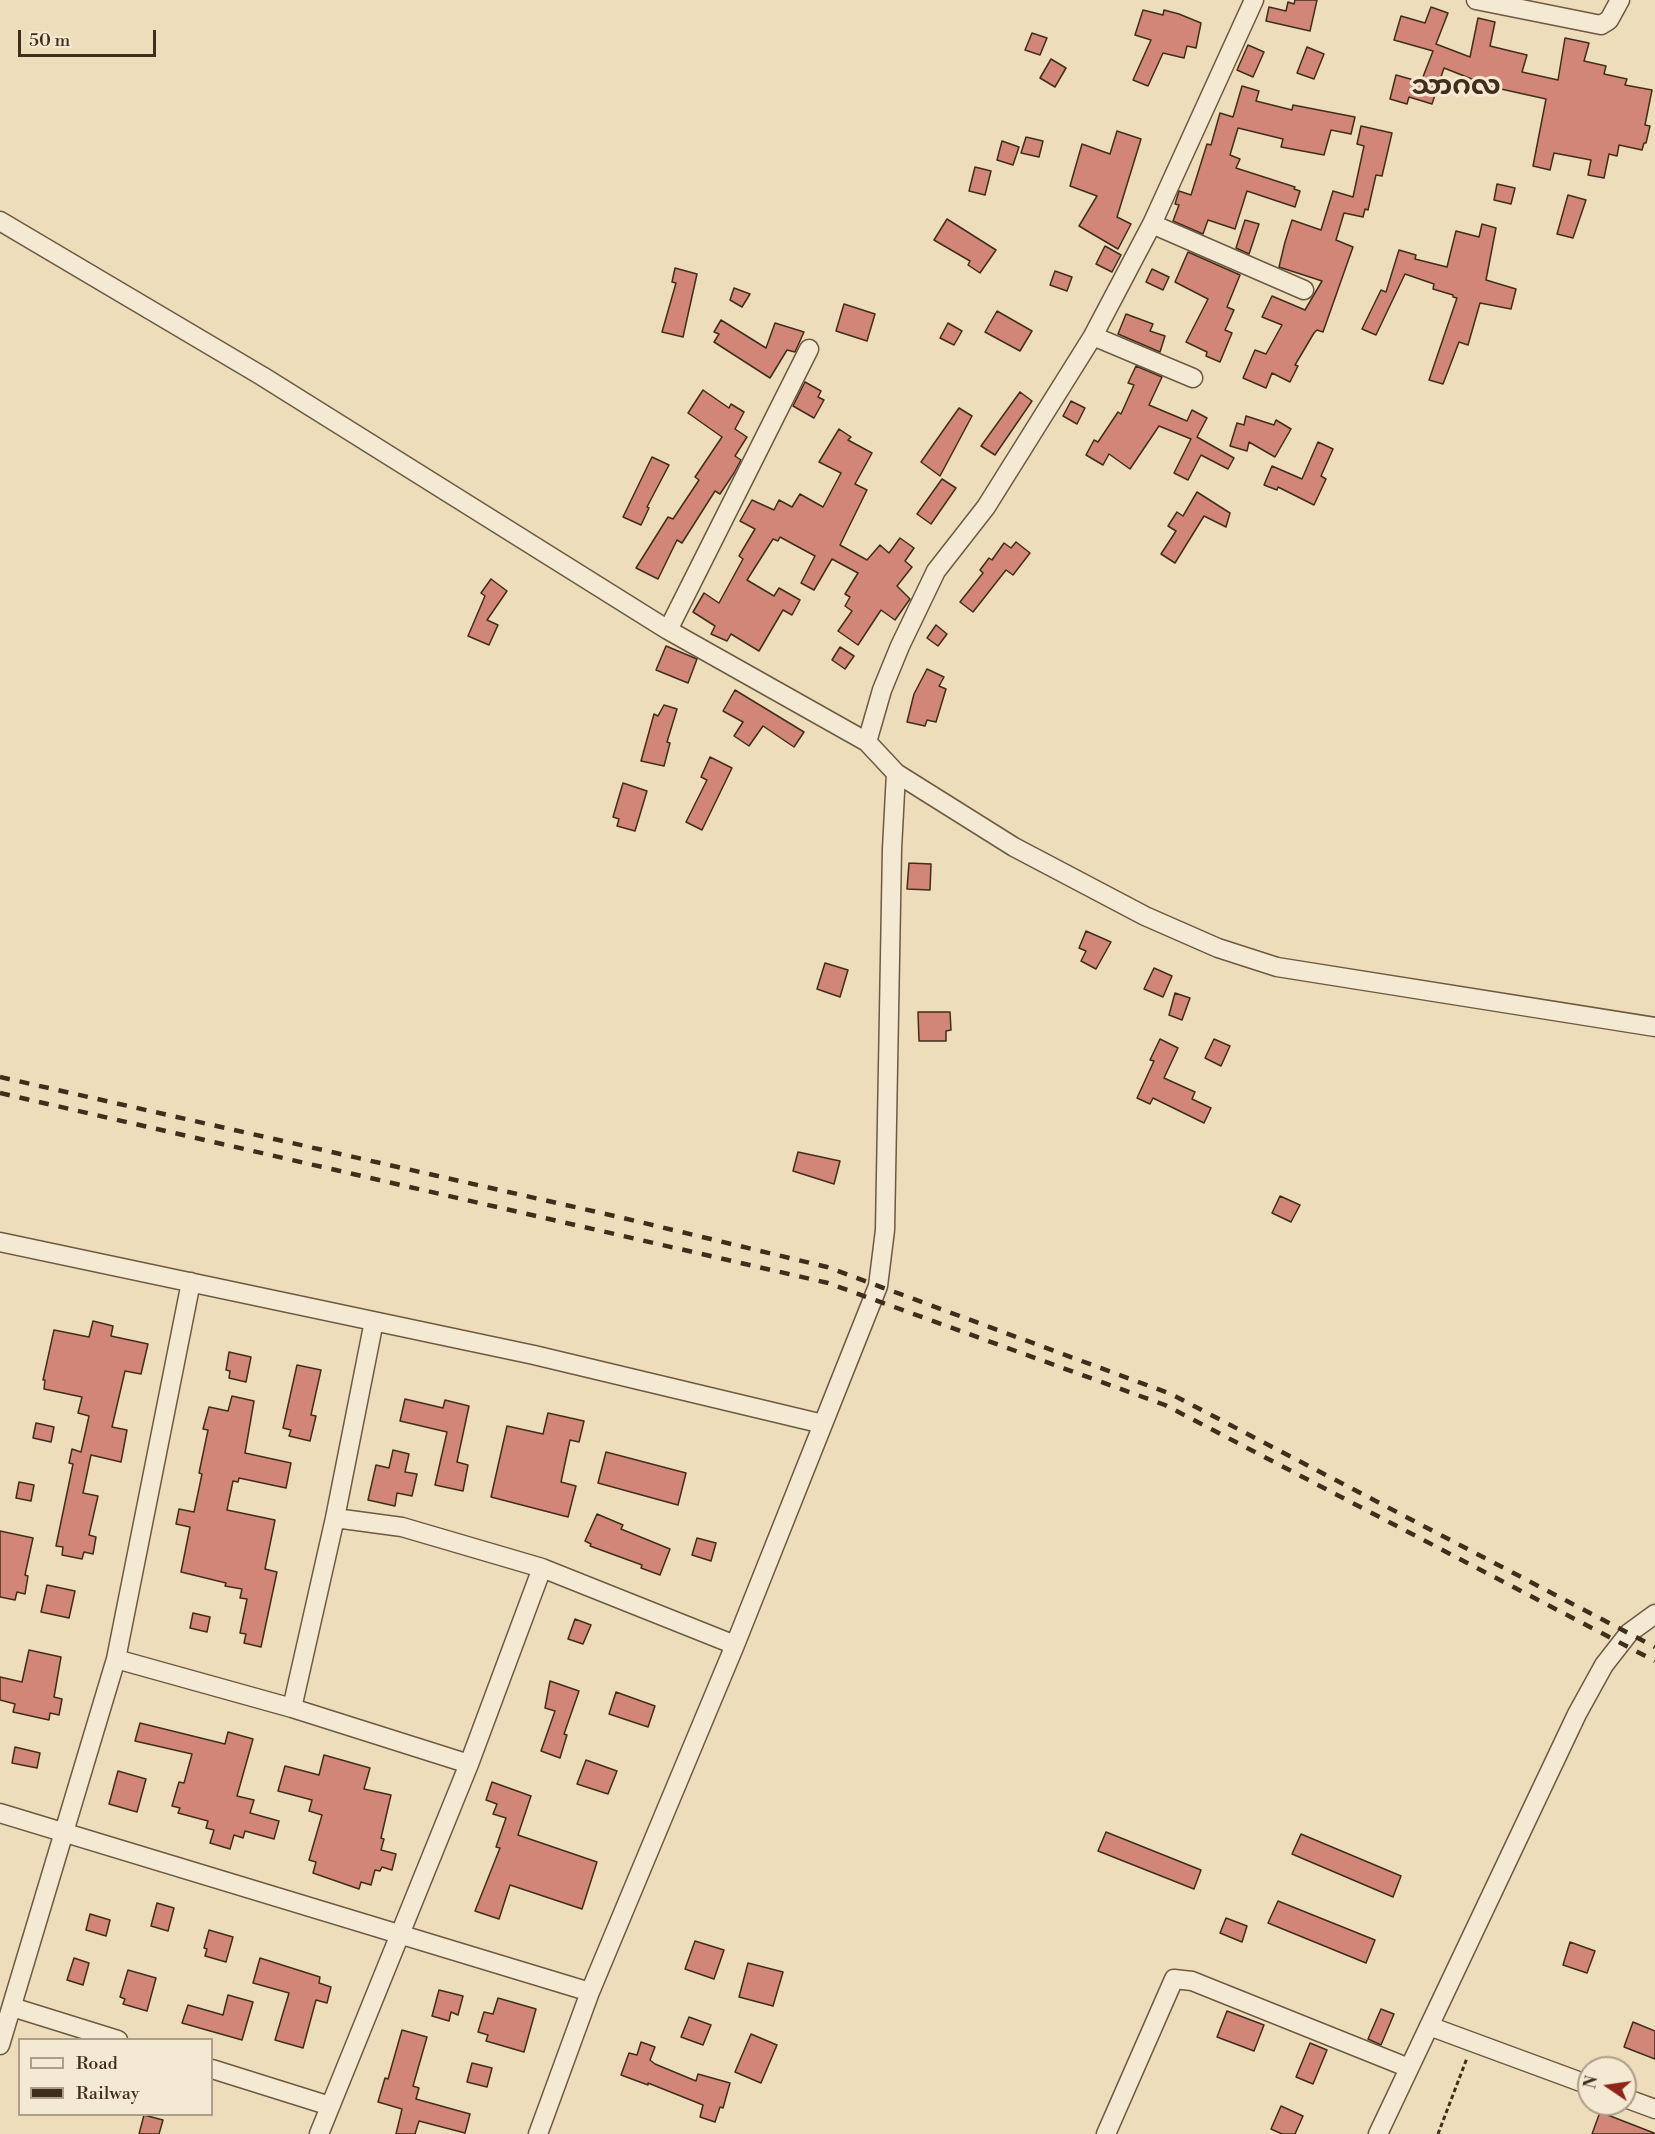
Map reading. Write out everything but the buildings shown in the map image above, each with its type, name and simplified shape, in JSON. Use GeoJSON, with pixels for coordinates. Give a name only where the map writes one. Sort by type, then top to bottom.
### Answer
{"type":"FeatureCollection","features":[{"type":"Feature","properties":{"kind":"street"},"geometry":{"type":"LineString","coordinates":[[867,742],[882,690],[936,571],[986,507],[1093,336],[1152,224],[1254,0]]}},
{"type":"Feature","properties":{"kind":"street"},"geometry":{"type":"LineString","coordinates":[[1476,0],[1601,25],[1609,20],[1620,0]]}},
{"type":"Feature","properties":{"kind":"street"},"geometry":{"type":"LineString","coordinates":[[0,221],[262,375],[668,630],[867,742],[896,773],[1014,847],[1145,916],[1218,948],[1277,967],[1655,1028]]}},
{"type":"Feature","properties":{"kind":"street"},"geometry":{"type":"LineString","coordinates":[[1152,224],[1304,291]]}},
{"type":"Feature","properties":{"kind":"street"},"geometry":{"type":"LineString","coordinates":[[1093,336],[1193,378]]}},
{"type":"Feature","properties":{"kind":"street"},"geometry":{"type":"LineString","coordinates":[[668,630],[809,349]]}},
{"type":"Feature","properties":{"kind":"street"},"geometry":{"type":"LineString","coordinates":[[538,2134],[590,1992],[735,1645],[878,1286],[885,1230],[892,849],[896,773]]}},
{"type":"Feature","properties":{"kind":"street"},"geometry":{"type":"LineString","coordinates":[[0,1243],[534,1355],[823,1424]]}},
{"type":"Feature","properties":{"kind":"street"},"geometry":{"type":"LineString","coordinates":[[0,2045],[116,1659],[191,1282]]}},
{"type":"Feature","properties":{"kind":"street"},"geometry":{"type":"LineString","coordinates":[[292,1708],[335,1518],[374,1321]]}},
{"type":"Feature","properties":{"kind":"street"},"geometry":{"type":"LineString","coordinates":[[335,1518],[402,1527],[542,1568],[735,1645]]}},
{"type":"Feature","properties":{"kind":"street"},"geometry":{"type":"LineString","coordinates":[[319,2134],[469,1764],[542,1568]]}},
{"type":"Feature","properties":{"kind":"street"},"geometry":{"type":"LineString","coordinates":[[1378,2134],[1576,1714],[1604,1665],[1629,1633],[1655,1614]]}},
{"type":"Feature","properties":{"kind":"street"},"geometry":{"type":"LineString","coordinates":[[116,1659],[292,1708],[469,1764]]}},
{"type":"Feature","properties":{"kind":"street"},"geometry":{"type":"LineString","coordinates":[[0,1813],[590,1992]]}},
{"type":"Feature","properties":{"kind":"street"},"geometry":{"type":"LineString","coordinates":[[1106,2134],[1174,1978],[1192,1982],[1409,2068]]}},
{"type":"Feature","properties":{"kind":"street"},"geometry":{"type":"LineString","coordinates":[[12,2007],[112,2038]]}},
{"type":"Feature","properties":{"kind":"street"},"geometry":{"type":"LineString","coordinates":[[1429,2026],[1577,2081]]}},
{"type":"Feature","properties":{"kind":"street"},"geometry":{"type":"LineString","coordinates":[[213,2069],[330,2106]]}},
{"type":"Feature","properties":{"kind":"street"},"geometry":{"type":"LineString","coordinates":[[1637,2102],[1655,2109]]}},
{"type":"Feature","properties":{"kind":"path"},"geometry":{"type":"LineString","coordinates":[[1438,2134],[1454,2086],[1474,2043]]}},
{"type":"Feature","properties":{"kind":"railway"},"geometry":{"type":"LineString","coordinates":[[0,1077],[619,1217],[827,1267],[1171,1394],[1655,1647]]}},
{"type":"Feature","properties":{"kind":"railway"},"geometry":{"type":"LineString","coordinates":[[0,1093],[828,1283],[1165,1405],[1655,1661]]}},
{"type":"Feature","properties":{"kind":"district","name":"သာဂလ"},"geometry":{"type":"Point","coordinates":[1456,88]}}]}
